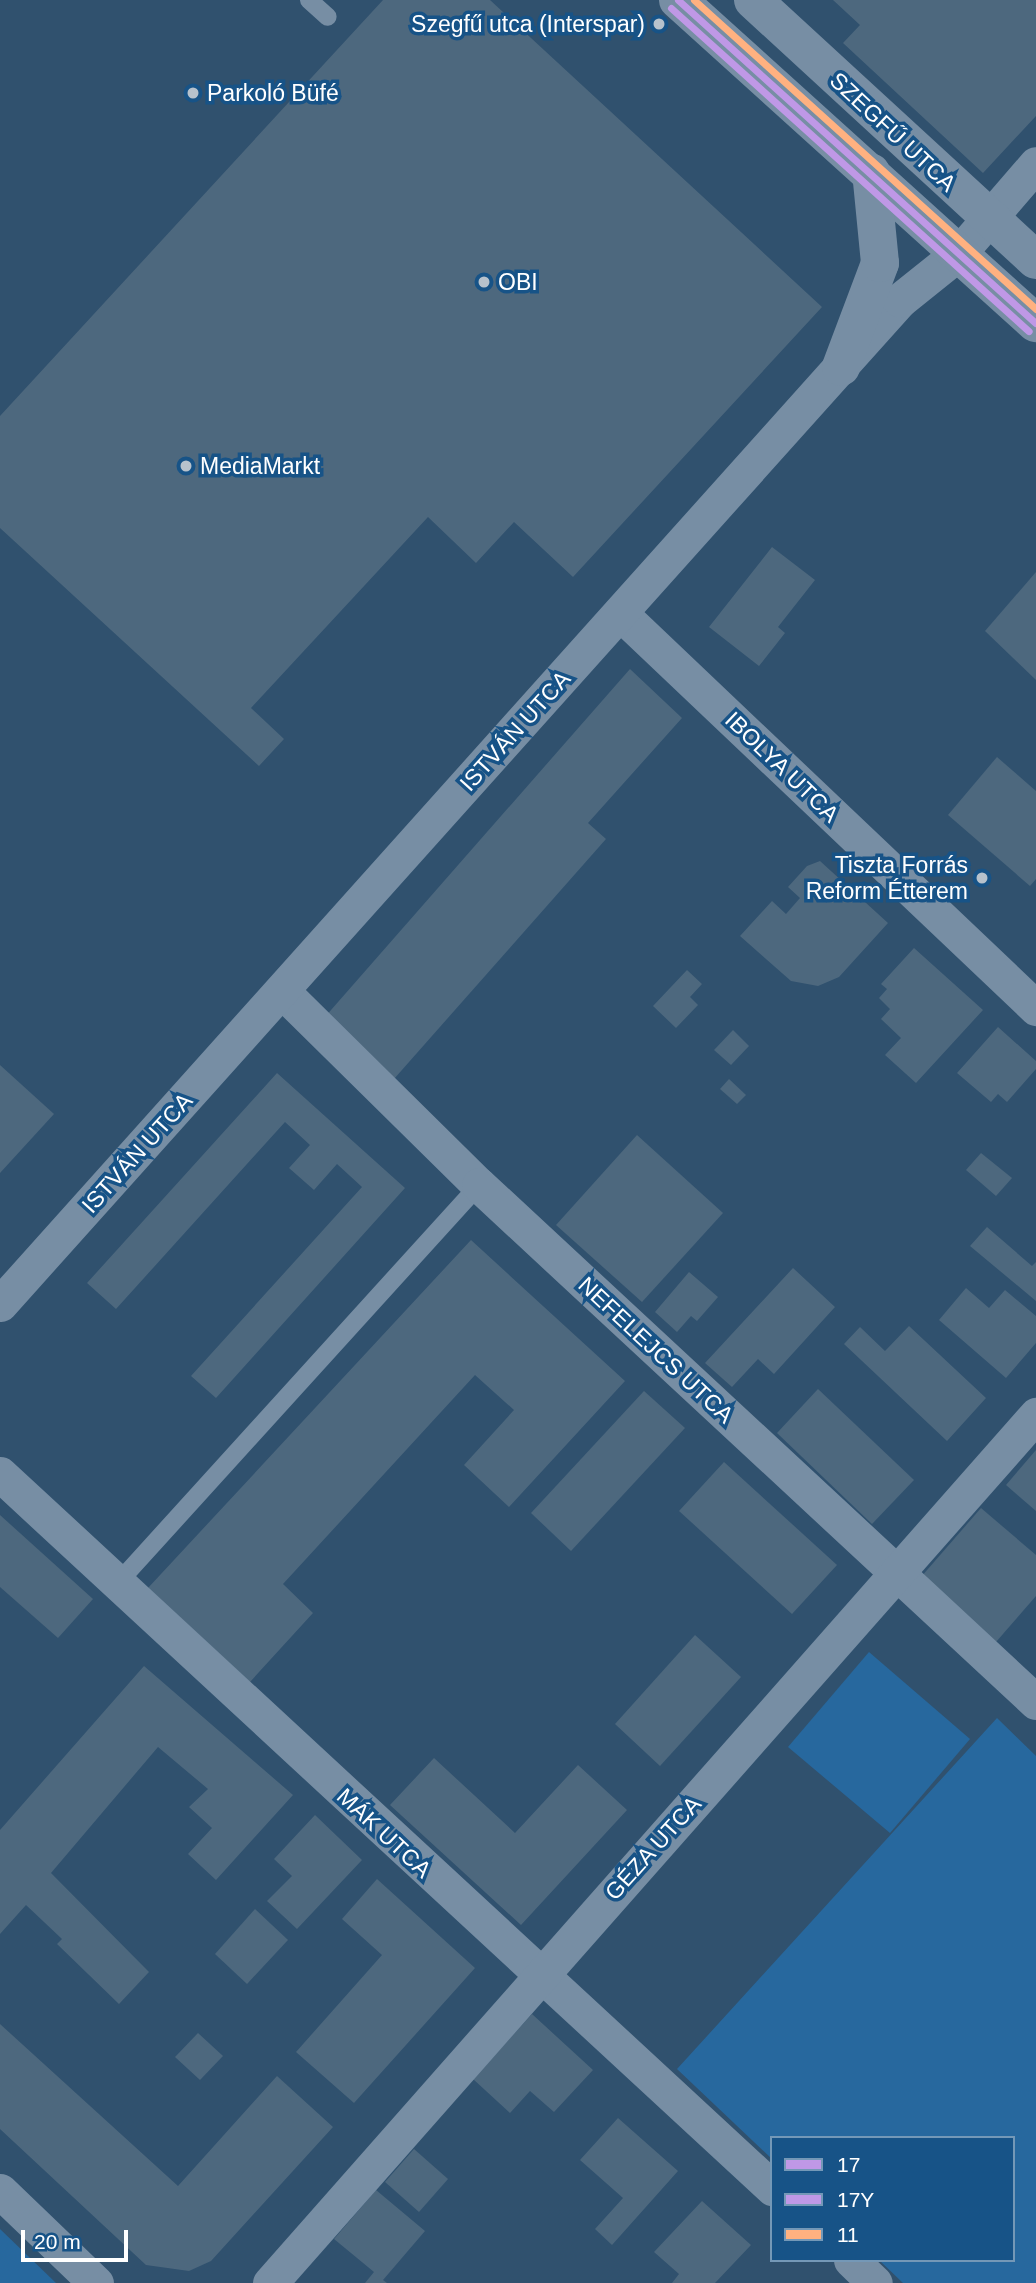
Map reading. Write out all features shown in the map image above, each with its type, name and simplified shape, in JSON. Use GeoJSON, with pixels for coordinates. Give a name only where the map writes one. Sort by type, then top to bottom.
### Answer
{"type":"FeatureCollection","features":[{"type":"Feature","properties":{"kind":"street","name":"SZEGFŰ UTCA"},"geometry":{"type":"LineString","coordinates":[[678,0],[1036,323]]}},
{"type":"Feature","properties":{"kind":"street","name":"SZEGFŰ UTCA"},"geometry":{"type":"LineString","coordinates":[[752,0],[990,221],[1036,260]]}},
{"type":"Feature","properties":{"kind":"street","name":"ISTVÁN UTCA"},"geometry":{"type":"LineString","coordinates":[[0,1304],[283,992],[900,300],[960,252],[990,221],[1036,164]]}},
{"type":"Feature","properties":{"kind":"street"},"geometry":{"type":"LineString","coordinates":[[841,367],[880,263],[871,172]]}},
{"type":"Feature","properties":{"kind":"street","name":"IBOLYA UTCA"},"geometry":{"type":"LineString","coordinates":[[620,613],[1036,1008]]}},
{"type":"Feature","properties":{"kind":"street","name":"NEFELEJCS UTCA"},"geometry":{"type":"LineString","coordinates":[[283,992],[479,1185],[1036,1702]]}},
{"type":"Feature","properties":{"kind":"street","name":"GÉZA UTCA"},"geometry":{"type":"LineString","coordinates":[[271,2283],[540,1976],[900,1575],[1036,1415]]}},
{"type":"Feature","properties":{"kind":"street","name":"MÁK UTCA"},"geometry":{"type":"LineString","coordinates":[[0,1474],[115,1586],[770,2186]]}},
{"type":"Feature","properties":{"kind":"street"},"geometry":{"type":"LineString","coordinates":[[0,2191],[96,2283]]}},
{"type":"Feature","properties":{"kind":"street"},"geometry":{"type":"LineString","coordinates":[[852,2262],[875,2283]]}},
{"type":"Feature","properties":{"kind":"lane"},"geometry":{"type":"LineString","coordinates":[[309,0],[328,18]]}},
{"type":"Feature","properties":{"kind":"lane"},"geometry":{"type":"LineString","coordinates":[[115,1586],[479,1185]]}},
{"type":"Feature","properties":{"kind":"shaded area"},"geometry":{"type":"Polygon","coordinates":[[[869,1652],[970,1739],[890,1833],[788,1747],[869,1652]]]}},
{"type":"Feature","properties":{"kind":"shaded area"},"geometry":{"type":"Polygon","coordinates":[[[997,1718],[1036,1756],[1036,2283],[903,2283],[881,2262],[1015,2262],[1015,2136],[770,2136],[770,2157],[677,2069],[997,1718]]]}},
{"type":"Feature","properties":{"kind":"shaded area"},"geometry":{"type":"Polygon","coordinates":[[[0,2229],[56,2283],[0,2283],[0,2229]]]}},
{"type":"Feature","properties":{"kind":"building","name":"OBI"},"geometry":{"type":"Polygon","coordinates":[[[383,0],[490,0],[822,307],[573,577],[514,522],[476,563],[428,517],[251,708],[284,739],[259,766],[0,528],[0,416],[383,0]]]}},
{"type":"Feature","properties":{"kind":"building"},"geometry":{"type":"Polygon","coordinates":[[[833,0],[1036,0],[1036,116],[983,173],[843,43],[860,25],[833,0]]]}},
{"type":"Feature","properties":{"kind":"building"},"geometry":{"type":"Polygon","coordinates":[[[772,547],[815,580],[778,627],[785,633],[759,666],[709,627],[772,547]]]}},
{"type":"Feature","properties":{"kind":"building"},"geometry":{"type":"Polygon","coordinates":[[[1036,572],[1036,680],[985,631],[1036,572]]]}},
{"type":"Feature","properties":{"kind":"building"},"geometry":{"type":"Polygon","coordinates":[[[630,669],[682,718],[588,823],[606,839],[394,1079],[324,1018],[630,669]]]}},
{"type":"Feature","properties":{"kind":"building"},"geometry":{"type":"Polygon","coordinates":[[[997,757],[1036,791],[1036,879],[1030,886],[948,815],[997,757]]]}},
{"type":"Feature","properties":{"kind":"building"},"geometry":{"type":"Polygon","coordinates":[[[820,861],[888,923],[839,977],[818,986],[791,981],[740,936],[772,901],[786,914],[800,898],[788,887],[807,866],[820,861]]]}},
{"type":"Feature","properties":{"kind":"building"},"geometry":{"type":"Polygon","coordinates":[[[914,948],[983,1010],[916,1083],[885,1055],[901,1038],[881,1019],[890,1009],[879,998],[887,989],[881,984],[914,948]]]}},
{"type":"Feature","properties":{"kind":"building"},"geometry":{"type":"Polygon","coordinates":[[[687,970],[702,984],[690,997],[698,1005],[676,1028],[653,1006],[687,970]]]}},
{"type":"Feature","properties":{"kind":"building"},"geometry":{"type":"Polygon","coordinates":[[[998,1027],[1036,1061],[1036,1069],[1007,1102],[998,1094],[991,1102],[957,1073],[998,1027]]]}},
{"type":"Feature","properties":{"kind":"building"},"geometry":{"type":"Polygon","coordinates":[[[733,1030],[749,1046],[731,1065],[714,1050],[733,1030]]]}},
{"type":"Feature","properties":{"kind":"building"},"geometry":{"type":"Polygon","coordinates":[[[0,1065],[54,1114],[0,1173],[0,1065]]]}},
{"type":"Feature","properties":{"kind":"building"},"geometry":{"type":"Polygon","coordinates":[[[277,1073],[405,1188],[216,1398],[191,1376],[362,1187],[337,1164],[314,1190],[289,1168],[310,1145],[285,1122],[116,1309],[87,1283],[277,1073]]]}},
{"type":"Feature","properties":{"kind":"building"},"geometry":{"type":"Polygon","coordinates":[[[729,1079],[746,1095],[737,1104],[720,1089],[729,1079]]]}},
{"type":"Feature","properties":{"kind":"building"},"geometry":{"type":"Polygon","coordinates":[[[637,1135],[723,1213],[642,1302],[556,1225],[637,1135]]]}},
{"type":"Feature","properties":{"kind":"building"},"geometry":{"type":"Polygon","coordinates":[[[981,1153],[1012,1178],[996,1196],[966,1170],[981,1153]]]}},
{"type":"Feature","properties":{"kind":"building"},"geometry":{"type":"Polygon","coordinates":[[[987,1227],[1032,1266],[1036,1262],[1036,1301],[970,1246],[987,1227]]]}},
{"type":"Feature","properties":{"kind":"building"},"geometry":{"type":"Polygon","coordinates":[[[471,1240],[625,1381],[509,1507],[464,1465],[514,1410],[475,1375],[283,1584],[313,1613],[250,1682],[148,1588],[471,1240]]]}},
{"type":"Feature","properties":{"kind":"building"},"geometry":{"type":"Polygon","coordinates":[[[793,1268],[835,1307],[774,1374],[758,1359],[732,1387],[705,1363],[793,1268]]]}},
{"type":"Feature","properties":{"kind":"building"},"geometry":{"type":"Polygon","coordinates":[[[689,1272],[718,1297],[697,1321],[691,1316],[677,1332],[655,1312],[689,1272]]]}},
{"type":"Feature","properties":{"kind":"building"},"geometry":{"type":"Polygon","coordinates":[[[966,1288],[989,1308],[1005,1290],[1036,1316],[1036,1343],[1006,1378],[939,1320],[966,1288]]]}},
{"type":"Feature","properties":{"kind":"building"},"geometry":{"type":"Polygon","coordinates":[[[909,1326],[986,1398],[947,1441],[844,1344],[860,1327],[885,1351],[909,1326]]]}},
{"type":"Feature","properties":{"kind":"building"},"geometry":{"type":"Polygon","coordinates":[[[818,1389],[914,1480],[872,1524],[777,1433],[818,1389]]]}},
{"type":"Feature","properties":{"kind":"building"},"geometry":{"type":"Polygon","coordinates":[[[644,1391],[685,1428],[571,1551],[531,1513],[644,1391]]]}},
{"type":"Feature","properties":{"kind":"building"},"geometry":{"type":"Polygon","coordinates":[[[1036,1450],[1036,1511],[1006,1485],[1036,1450]]]}},
{"type":"Feature","properties":{"kind":"building"},"geometry":{"type":"Polygon","coordinates":[[[724,1462],[837,1565],[792,1614],[679,1511],[724,1462]]]}},
{"type":"Feature","properties":{"kind":"building"},"geometry":{"type":"Polygon","coordinates":[[[981,1508],[1036,1555],[1036,1596],[996,1642],[921,1577],[981,1508]]]}},
{"type":"Feature","properties":{"kind":"building"},"geometry":{"type":"Polygon","coordinates":[[[0,1515],[93,1599],[58,1638],[0,1587],[0,1515]]]}},
{"type":"Feature","properties":{"kind":"building"},"geometry":{"type":"Polygon","coordinates":[[[695,1635],[741,1677],[660,1766],[615,1724],[695,1635]]]}},
{"type":"Feature","properties":{"kind":"building"},"geometry":{"type":"Polygon","coordinates":[[[144,1666],[293,1795],[216,1880],[188,1854],[212,1828],[189,1807],[208,1789],[158,1747],[51,1873],[149,1972],[119,2004],[57,1944],[62,1939],[26,1905],[0,1934],[0,1830],[144,1666]]]}},
{"type":"Feature","properties":{"kind":"building"},"geometry":{"type":"Polygon","coordinates":[[[434,1758],[515,1833],[578,1765],[627,1810],[521,1925],[390,1805],[434,1758]]]}},
{"type":"Feature","properties":{"kind":"building"},"geometry":{"type":"Polygon","coordinates":[[[315,1815],[362,1860],[297,1929],[267,1901],[292,1876],[274,1859],[315,1815]]]}},
{"type":"Feature","properties":{"kind":"building"},"geometry":{"type":"Polygon","coordinates":[[[377,1879],[475,1968],[354,2103],[296,2052],[382,1955],[342,1919],[377,1879]]]}},
{"type":"Feature","properties":{"kind":"building"},"geometry":{"type":"Polygon","coordinates":[[[255,1909],[288,1940],[247,1984],[215,1954],[255,1909]]]}},
{"type":"Feature","properties":{"kind":"building"},"geometry":{"type":"Polygon","coordinates":[[[532,2014],[593,2070],[554,2112],[530,2091],[510,2113],[473,2079],[532,2014]]]}},
{"type":"Feature","properties":{"kind":"building"},"geometry":{"type":"Polygon","coordinates":[[[0,2024],[178,2186],[277,2076],[333,2127],[211,2261],[189,2271],[146,2265],[0,2129],[0,2024]]]}},
{"type":"Feature","properties":{"kind":"building"},"geometry":{"type":"Polygon","coordinates":[[[198,2033],[223,2056],[200,2080],[175,2057],[198,2033]]]}},
{"type":"Feature","properties":{"kind":"building"},"geometry":{"type":"Polygon","coordinates":[[[618,2118],[678,2171],[612,2245],[595,2229],[623,2198],[580,2160],[618,2118]]]}},
{"type":"Feature","properties":{"kind":"building"},"geometry":{"type":"Polygon","coordinates":[[[414,2149],[448,2179],[419,2212],[385,2182],[414,2149]]]}},
{"type":"Feature","properties":{"kind":"building"},"geometry":{"type":"Polygon","coordinates":[[[376,2190],[425,2231],[383,2280],[387,2283],[365,2283],[374,2272],[334,2239],[376,2190]]]}},
{"type":"Feature","properties":{"kind":"building"},"geometry":{"type":"Polygon","coordinates":[[[702,2201],[751,2245],[715,2283],[672,2283],[679,2274],[654,2252],[702,2201]]]}},
{"type":"Feature","properties":{"kind":"transit line","name":"17"},"geometry":{"type":"LineString","coordinates":[[678,0],[1036,323]]}},
{"type":"Feature","properties":{"kind":"transit line","name":"11"},"geometry":{"type":"LineString","coordinates":[[694,0],[1036,309]]}},
{"type":"Feature","properties":{"kind":"transit line","name":"17Y"},"geometry":{"type":"LineString","coordinates":[[671,8],[1029,331]]}},
{"type":"Feature","properties":{"kind":"place","name":"Szegfű utca (Interspar)"},"geometry":{"type":"Point","coordinates":[659,24]}},
{"type":"Feature","properties":{"kind":"place","name":"Parkoló Büfé"},"geometry":{"type":"Point","coordinates":[193,93]}},
{"type":"Feature","properties":{"kind":"place","name":"OBI"},"geometry":{"type":"Point","coordinates":[484,282]}},
{"type":"Feature","properties":{"kind":"place","name":"MediaMarkt"},"geometry":{"type":"Point","coordinates":[186,466]}},
{"type":"Feature","properties":{"kind":"place","name":"Tiszta Forrás Reform Étterem"},"geometry":{"type":"Point","coordinates":[982,878]}}]}
